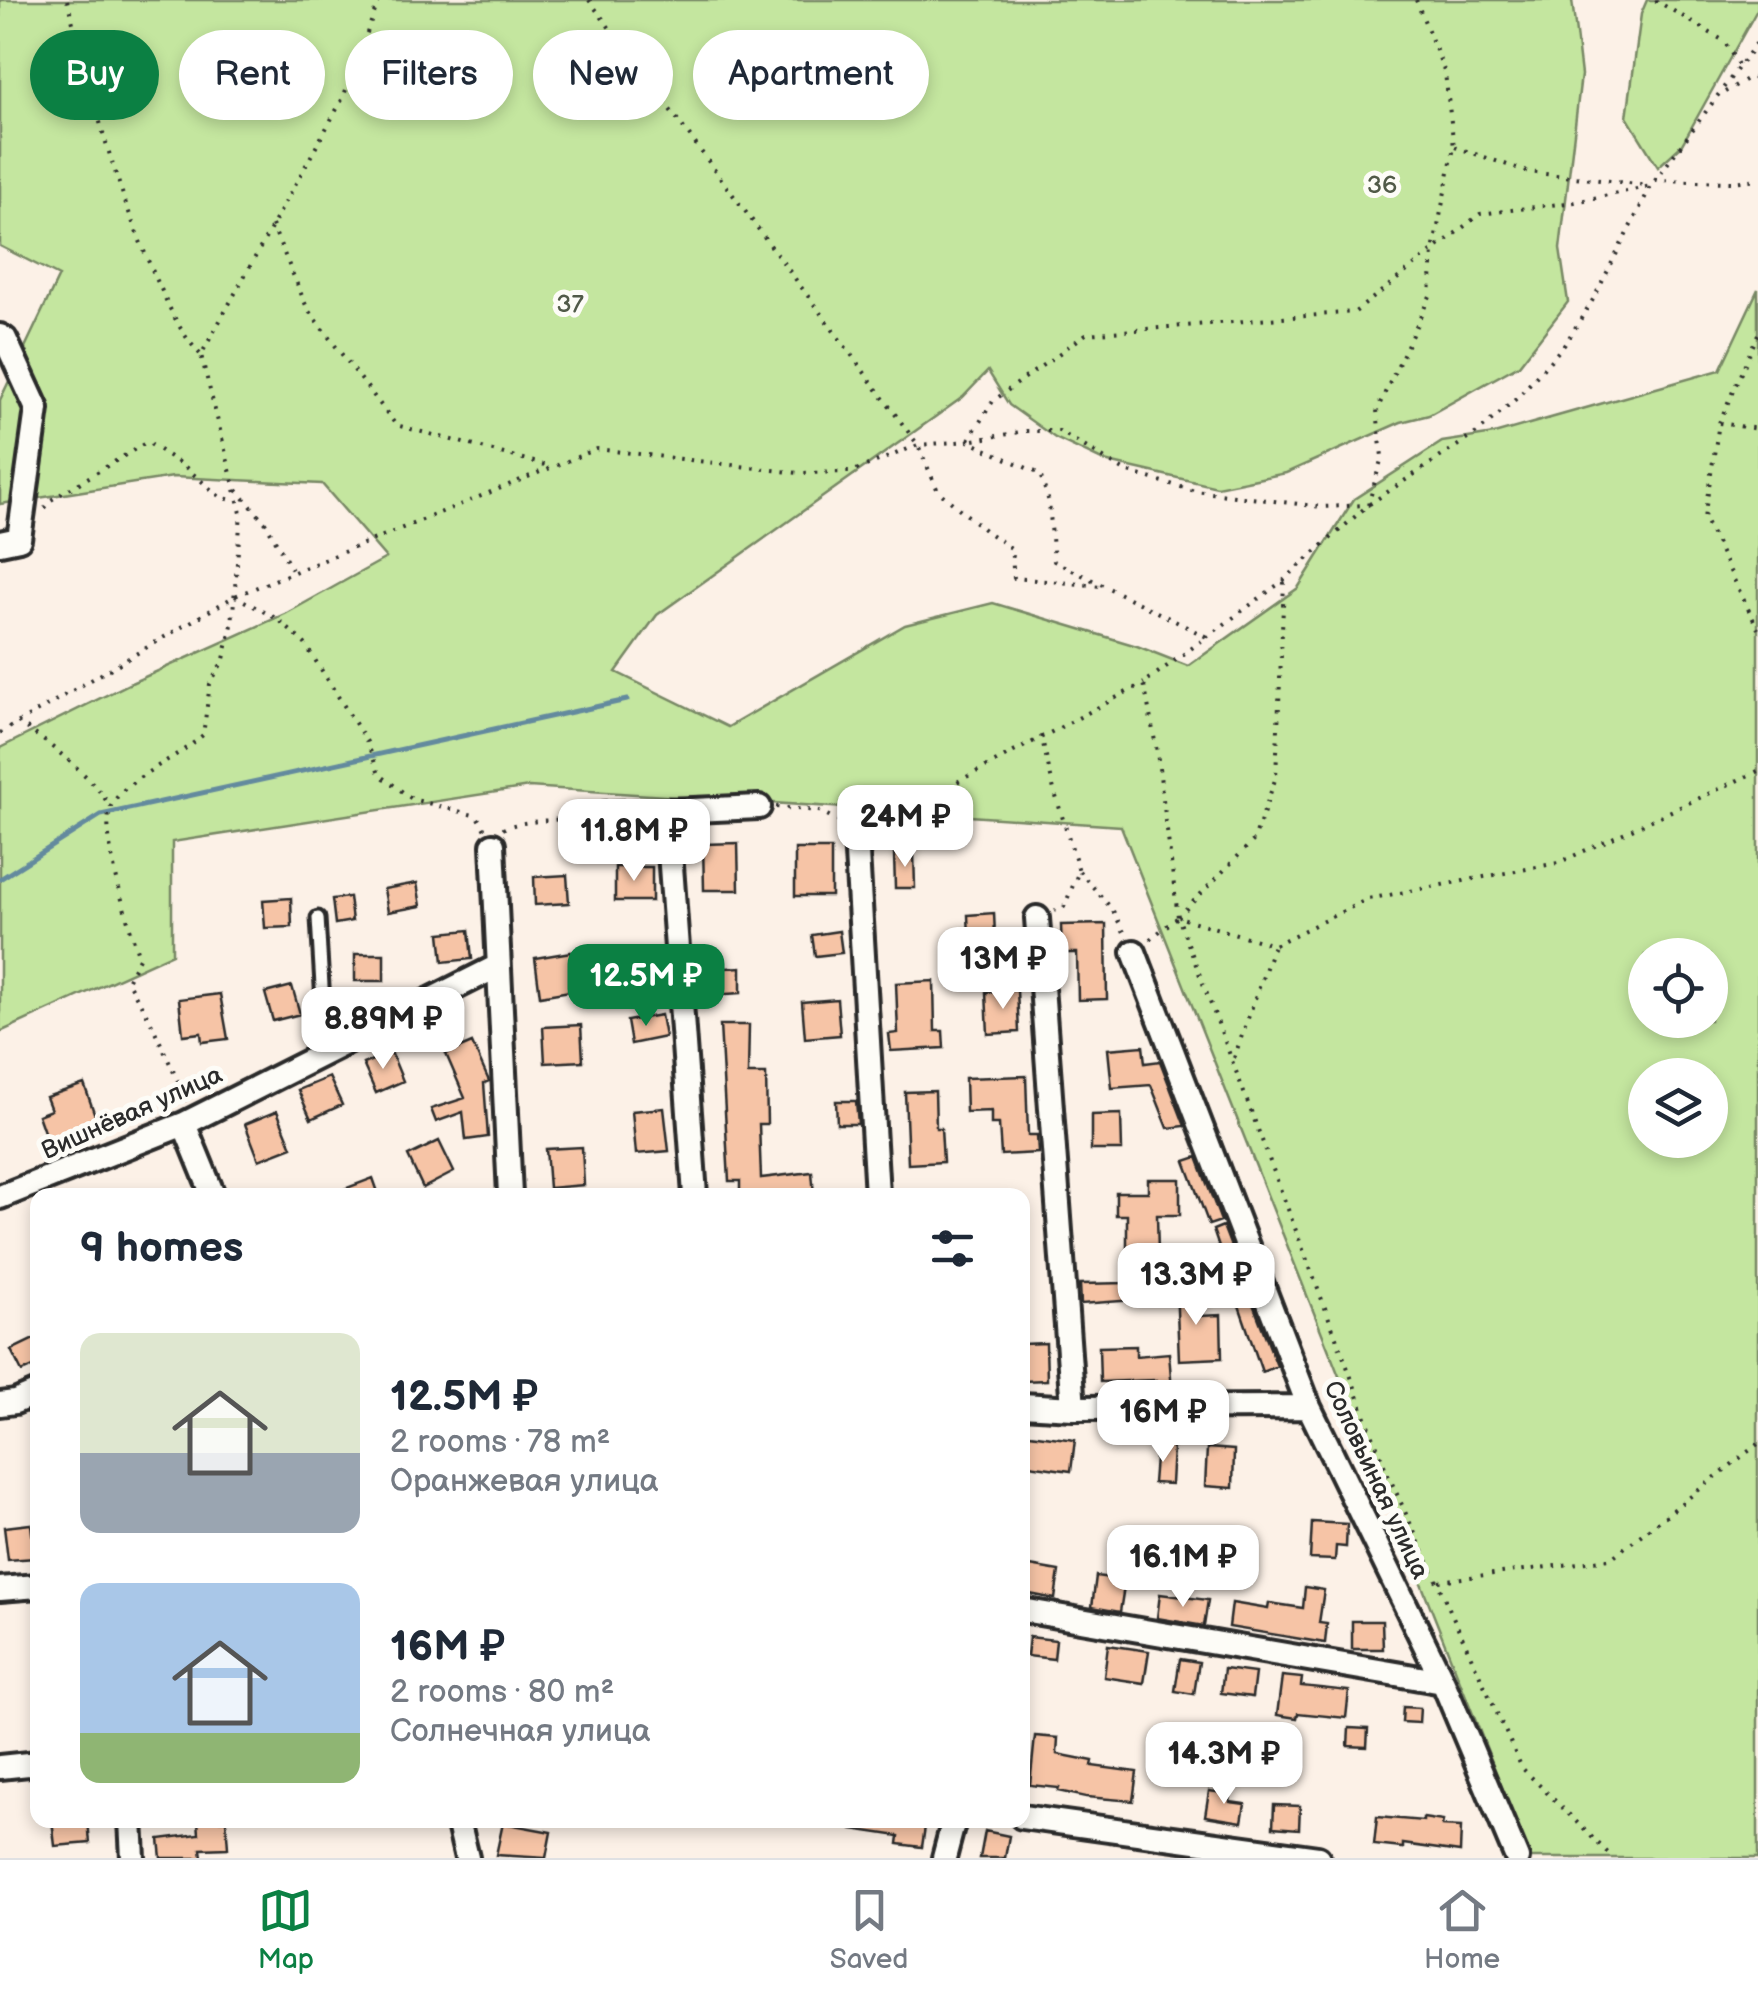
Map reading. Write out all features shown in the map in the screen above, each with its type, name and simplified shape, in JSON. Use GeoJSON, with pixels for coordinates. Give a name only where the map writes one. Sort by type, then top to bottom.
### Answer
{"type":"FeatureCollection","features":[{"type":"Feature","properties":{"kind":"street"},"geometry":{"type":"LineString","coordinates":[[0,336],[6,339],[36,409],[19,539],[0,543]]}},
{"type":"Feature","properties":{"kind":"street"},"geometry":{"type":"LineString","coordinates":[[606,814],[760,807]]}},
{"type":"Feature","properties":{"kind":"street"},"geometry":{"type":"LineString","coordinates":[[667,811],[694,1188]]}},
{"type":"Feature","properties":{"kind":"street"},"geometry":{"type":"LineString","coordinates":[[856,836],[876,1188]]}},
{"type":"Feature","properties":{"kind":"street"},"geometry":{"type":"LineString","coordinates":[[493,845],[510,1188]]}},
{"type":"Feature","properties":{"kind":"street"},"geometry":{"type":"LineString","coordinates":[[1037,918],[1073,1408]]}},
{"type":"Feature","properties":{"kind":"street","name":"Соловьиная улица"},"geometry":{"type":"LineString","coordinates":[[1134,952],[1309,1406],[1442,1682],[1516,1858]]}},
{"type":"Feature","properties":{"kind":"street","name":"Вишнёвая улица"},"geometry":{"type":"LineString","coordinates":[[0,1197],[189,1122],[498,966]]}},
{"type":"Feature","properties":{"kind":"street"},"geometry":{"type":"LineString","coordinates":[[189,1122],[211,1188]]}},
{"type":"Feature","properties":{"kind":"street"},"geometry":{"type":"LineString","coordinates":[[0,1404],[30,1395]]}},
{"type":"Feature","properties":{"kind":"street"},"geometry":{"type":"LineString","coordinates":[[1030,1405],[1309,1406]]}},
{"type":"Feature","properties":{"kind":"street"},"geometry":{"type":"LineString","coordinates":[[0,1589],[30,1587]]}},
{"type":"Feature","properties":{"kind":"street"},"geometry":{"type":"LineString","coordinates":[[1030,1611],[1442,1682]]}},
{"type":"Feature","properties":{"kind":"street"},"geometry":{"type":"LineString","coordinates":[[0,1767],[30,1765]]}},
{"type":"Feature","properties":{"kind":"street"},"geometry":{"type":"LineString","coordinates":[[1030,1819],[1172,1848],[1318,1858]]}},
{"type":"Feature","properties":{"kind":"street"},"geometry":{"type":"LineString","coordinates":[[131,1828],[133,1858]]}},
{"type":"Feature","properties":{"kind":"street"},"geometry":{"type":"LineString","coordinates":[[460,1828],[467,1858]]}},
{"type":"Feature","properties":{"kind":"street"},"geometry":{"type":"LineString","coordinates":[[944,1858],[952,1828]]}},
{"type":"Feature","properties":{"kind":"lane"},"geometry":{"type":"LineString","coordinates":[[318,918],[323,1003],[336,1048]]}},
{"type":"Feature","properties":{"kind":"path"},"geometry":{"type":"LineString","coordinates":[[67,0],[100,124],[144,253],[183,336],[200,355],[240,513],[235,596],[224,659],[210,684],[203,735],[123,790],[110,807]]}},
{"type":"Feature","properties":{"kind":"path"},"geometry":{"type":"LineString","coordinates":[[200,355],[343,98],[379,0]]}},
{"type":"Feature","properties":{"kind":"path"},"geometry":{"type":"LineString","coordinates":[[589,0],[918,445],[938,491],[1011,548],[1014,578],[1108,586]]}},
{"type":"Feature","properties":{"kind":"path"},"geometry":{"type":"LineString","coordinates":[[1368,505],[1382,456],[1377,410],[1430,296],[1433,251],[1454,146],[1445,73],[1416,0]]}},
{"type":"Feature","properties":{"kind":"path"},"geometry":{"type":"LineString","coordinates":[[1655,0],[1724,41],[1740,68]]}},
{"type":"Feature","properties":{"kind":"path"},"geometry":{"type":"LineString","coordinates":[[760,807],[819,811],[841,821],[856,836],[1144,683],[1284,580],[1368,505],[1478,432],[1565,344],[1594,298],[1653,183],[1758,41]]}},
{"type":"Feature","properties":{"kind":"path"},"geometry":{"type":"LineString","coordinates":[[1717,98],[1734,84],[1758,78]]}},
{"type":"Feature","properties":{"kind":"path"},"geometry":{"type":"LineString","coordinates":[[1454,146],[1528,172],[1653,183],[1758,178]]}},
{"type":"Feature","properties":{"kind":"path"},"geometry":{"type":"LineString","coordinates":[[968,442],[994,401],[1086,334],[1356,312],[1480,214],[1575,202],[1653,183]]}},
{"type":"Feature","properties":{"kind":"path"},"geometry":{"type":"LineString","coordinates":[[272,225],[308,310],[396,426],[551,467]]}},
{"type":"Feature","properties":{"kind":"path"},"geometry":{"type":"LineString","coordinates":[[1758,334],[1719,423],[1704,518],[1758,629]]}},
{"type":"Feature","properties":{"kind":"path"},"geometry":{"type":"LineString","coordinates":[[1719,423],[1758,429]]}},
{"type":"Feature","properties":{"kind":"path"},"geometry":{"type":"LineString","coordinates":[[0,732],[235,596],[597,448],[798,473],[850,472],[918,445],[968,442],[1026,431],[1060,431],[1125,471],[1195,492],[1302,505],[1368,505]]}},
{"type":"Feature","properties":{"kind":"path"},"geometry":{"type":"LineString","coordinates":[[41,513],[52,500],[146,442],[184,466],[220,497],[238,501]]}},
{"type":"Feature","properties":{"kind":"path"},"geometry":{"type":"LineString","coordinates":[[968,442],[1040,474],[1049,502],[1054,562],[1207,637]]}},
{"type":"Feature","properties":{"kind":"path"},"geometry":{"type":"LineString","coordinates":[[234,486],[265,522],[294,572]]}},
{"type":"Feature","properties":{"kind":"path"},"geometry":{"type":"LineString","coordinates":[[1041,736],[1080,871],[1112,909],[1134,952],[1178,917],[1254,840],[1276,777],[1284,580]]}},
{"type":"Feature","properties":{"kind":"path"},"geometry":{"type":"LineString","coordinates":[[235,596],[278,620],[305,644],[360,729],[379,774],[412,798],[477,816],[493,845]]}},
{"type":"Feature","properties":{"kind":"path"},"geometry":{"type":"LineString","coordinates":[[1144,683],[1178,917],[1386,1470],[1522,1768],[1612,1858]]}},
{"type":"Feature","properties":{"kind":"path"},"geometry":{"type":"LineString","coordinates":[[18,722],[52,746],[103,792],[110,807],[112,855],[139,958],[127,981],[150,1020],[189,1122]]}},
{"type":"Feature","properties":{"kind":"path"},"geometry":{"type":"LineString","coordinates":[[1178,917],[1274,945],[1368,899],[1558,863],[1758,771]]}},
{"type":"Feature","properties":{"kind":"path"},"geometry":{"type":"LineString","coordinates":[[493,845],[498,832],[514,823],[550,823],[606,814]]}},
{"type":"Feature","properties":{"kind":"path"},"geometry":{"type":"LineString","coordinates":[[1037,918],[1064,907],[1080,871]]}},
{"type":"Feature","properties":{"kind":"path"},"geometry":{"type":"LineString","coordinates":[[1232,1061],[1274,945]]}},
{"type":"Feature","properties":{"kind":"path"},"geometry":{"type":"LineString","coordinates":[[1437,1581],[1610,1559],[1758,1444]]}},
{"type":"Feature","properties":{"kind":"green space","name":"37"},"geometry":{"type":"Polygon","coordinates":[[[0,0],[1572,0],[1581,75],[1560,249],[1568,302],[1519,365],[1429,415],[1401,422],[1286,473],[1217,487],[1104,461],[1055,438],[1009,405],[988,371],[963,397],[657,615],[616,672],[728,727],[905,625],[993,603],[1137,646],[1188,666],[1298,588],[1354,499],[1442,442],[1494,434],[1720,370],[1758,289],[1758,1858],[1530,1858],[1121,826],[529,787],[172,842],[172,954],[0,1032],[0,748],[129,684],[285,614],[386,558],[322,484],[173,477],[0,504],[0,400],[59,276],[0,246],[0,0]]]}},
{"type":"Feature","properties":{"kind":"green space"},"geometry":{"type":"Polygon","coordinates":[[[1647,0],[1758,0],[1758,8],[1681,146],[1658,167],[1627,117],[1641,14],[1647,0]]]}},
{"type":"Feature","properties":{"kind":"building"},"geometry":{"type":"Polygon","coordinates":[[[738,843],[739,890],[704,890],[703,844],[738,843]]]}},
{"type":"Feature","properties":{"kind":"building"},"geometry":{"type":"Polygon","coordinates":[[[795,849],[831,849],[831,896],[795,896],[795,849]]]}},
{"type":"Feature","properties":{"kind":"building"},"geometry":{"type":"Polygon","coordinates":[[[914,852],[915,888],[895,888],[894,853],[914,852]]]}},
{"type":"Feature","properties":{"kind":"building"},"geometry":{"type":"Polygon","coordinates":[[[615,867],[652,867],[652,901],[615,901],[615,867]]]}},
{"type":"Feature","properties":{"kind":"building"},"geometry":{"type":"Polygon","coordinates":[[[567,875],[569,903],[535,905],[534,877],[567,875]]]}},
{"type":"Feature","properties":{"kind":"building"},"geometry":{"type":"Polygon","coordinates":[[[417,883],[421,906],[388,912],[384,889],[417,883]]]}},
{"type":"Feature","properties":{"kind":"building"},"geometry":{"type":"Polygon","coordinates":[[[349,897],[352,921],[335,924],[332,899],[349,897]]]}},
{"type":"Feature","properties":{"kind":"building"},"geometry":{"type":"Polygon","coordinates":[[[291,898],[292,927],[265,928],[263,900],[291,898]]]}},
{"type":"Feature","properties":{"kind":"building"},"geometry":{"type":"Polygon","coordinates":[[[994,913],[995,935],[1009,934],[1010,956],[970,958],[968,915],[994,913]]]}},
{"type":"Feature","properties":{"kind":"building"},"geometry":{"type":"Polygon","coordinates":[[[1106,924],[1107,999],[1078,1000],[1077,953],[1062,953],[1061,925],[1106,924]]]}},
{"type":"Feature","properties":{"kind":"building"},"geometry":{"type":"Polygon","coordinates":[[[469,930],[472,959],[443,962],[440,933],[469,930]]]}},
{"type":"Feature","properties":{"kind":"building"},"geometry":{"type":"Polygon","coordinates":[[[839,931],[842,953],[815,956],[812,935],[839,931]]]}},
{"type":"Feature","properties":{"kind":"building"},"geometry":{"type":"Polygon","coordinates":[[[571,952],[576,990],[540,996],[535,958],[571,952]]]}},
{"type":"Feature","properties":{"kind":"building"},"geometry":{"type":"Polygon","coordinates":[[[355,954],[384,954],[384,981],[355,981],[355,954]]]}},
{"type":"Feature","properties":{"kind":"building"},"geometry":{"type":"Polygon","coordinates":[[[605,959],[654,959],[654,980],[605,979],[605,959]]]}},
{"type":"Feature","properties":{"kind":"building"},"geometry":{"type":"Polygon","coordinates":[[[741,967],[741,993],[711,995],[710,969],[741,967]]]}},
{"type":"Feature","properties":{"kind":"building"},"geometry":{"type":"Polygon","coordinates":[[[934,981],[935,1031],[943,1031],[944,1048],[891,1051],[889,1034],[898,1033],[896,983],[934,981]]]}},
{"type":"Feature","properties":{"kind":"building"},"geometry":{"type":"Polygon","coordinates":[[[292,986],[300,1014],[273,1021],[265,993],[292,986]]]}},
{"type":"Feature","properties":{"kind":"building"},"geometry":{"type":"Polygon","coordinates":[[[1017,990],[1019,1032],[988,1034],[986,992],[1017,990]]]}},
{"type":"Feature","properties":{"kind":"building"},"geometry":{"type":"Polygon","coordinates":[[[220,994],[228,1039],[202,1042],[201,1033],[183,1035],[179,999],[220,994]]]}},
{"type":"Feature","properties":{"kind":"building"},"geometry":{"type":"Polygon","coordinates":[[[837,999],[840,1035],[805,1038],[802,1002],[837,999]]]}},
{"type":"Feature","properties":{"kind":"building"},"geometry":{"type":"Polygon","coordinates":[[[661,1015],[665,1037],[631,1044],[627,1021],[661,1015]]]}},
{"type":"Feature","properties":{"kind":"building"},"geometry":{"type":"Polygon","coordinates":[[[581,1025],[583,1061],[545,1063],[543,1027],[581,1025]]]}},
{"type":"Feature","properties":{"kind":"building"},"geometry":{"type":"Polygon","coordinates":[[[720,1025],[749,1025],[748,1074],[766,1074],[767,1124],[759,1124],[761,1178],[812,1172],[813,1188],[740,1188],[740,1181],[729,1181],[720,1025]]]}},
{"type":"Feature","properties":{"kind":"building"},"geometry":{"type":"Polygon","coordinates":[[[472,1043],[489,1081],[484,1083],[488,1137],[466,1140],[463,1112],[436,1122],[431,1109],[465,1098],[446,1054],[472,1043]]]}},
{"type":"Feature","properties":{"kind":"building"},"geometry":{"type":"Polygon","coordinates":[[[1143,1046],[1145,1063],[1160,1061],[1185,1126],[1168,1128],[1151,1085],[1112,1088],[1108,1049],[1143,1046]]]}},
{"type":"Feature","properties":{"kind":"building"},"geometry":{"type":"Polygon","coordinates":[[[391,1052],[403,1081],[376,1093],[363,1064],[391,1052]]]}},
{"type":"Feature","properties":{"kind":"building"},"geometry":{"type":"Polygon","coordinates":[[[1026,1076],[1028,1135],[1037,1135],[1038,1153],[1001,1155],[999,1124],[991,1124],[991,1111],[966,1112],[965,1078],[1026,1076]]]}},
{"type":"Feature","properties":{"kind":"building"},"geometry":{"type":"Polygon","coordinates":[[[329,1077],[342,1105],[311,1119],[298,1090],[329,1077]]]}},
{"type":"Feature","properties":{"kind":"building"},"geometry":{"type":"Polygon","coordinates":[[[84,1084],[96,1118],[85,1122],[88,1131],[49,1146],[38,1115],[51,1110],[46,1097],[84,1084]]]}},
{"type":"Feature","properties":{"kind":"building"},"geometry":{"type":"Polygon","coordinates":[[[935,1091],[936,1128],[941,1128],[943,1162],[908,1164],[905,1092],[935,1091]]]}},
{"type":"Feature","properties":{"kind":"building"},"geometry":{"type":"Polygon","coordinates":[[[836,1101],[856,1101],[858,1124],[837,1124],[836,1101]]]}},
{"type":"Feature","properties":{"kind":"building"},"geometry":{"type":"Polygon","coordinates":[[[664,1108],[669,1151],[636,1154],[632,1111],[664,1108]]]}},
{"type":"Feature","properties":{"kind":"building"},"geometry":{"type":"Polygon","coordinates":[[[277,1111],[292,1147],[259,1160],[245,1124],[277,1111]]]}},
{"type":"Feature","properties":{"kind":"building"},"geometry":{"type":"Polygon","coordinates":[[[1121,1114],[1122,1150],[1091,1150],[1091,1115],[1121,1114]]]}},
{"type":"Feature","properties":{"kind":"building"},"geometry":{"type":"Polygon","coordinates":[[[439,1141],[454,1172],[423,1188],[408,1156],[439,1141]]]}},
{"type":"Feature","properties":{"kind":"building"},"geometry":{"type":"Polygon","coordinates":[[[582,1147],[584,1185],[549,1188],[546,1149],[582,1147]]]}},
{"type":"Feature","properties":{"kind":"building"},"geometry":{"type":"Polygon","coordinates":[[[1197,1157],[1221,1221],[1209,1225],[1185,1161],[1197,1157]]]}},
{"type":"Feature","properties":{"kind":"building"},"geometry":{"type":"Polygon","coordinates":[[[373,1178],[377,1188],[347,1188],[373,1178]]]}},
{"type":"Feature","properties":{"kind":"building"},"geometry":{"type":"Polygon","coordinates":[[[1148,1179],[1180,1179],[1180,1215],[1157,1215],[1158,1253],[1173,1253],[1175,1297],[1081,1304],[1080,1284],[1127,1283],[1127,1215],[1116,1215],[1116,1192],[1148,1192],[1148,1179]]]}},
{"type":"Feature","properties":{"kind":"building"},"geometry":{"type":"Polygon","coordinates":[[[1223,1226],[1277,1366],[1262,1372],[1213,1230],[1223,1226]]]}},
{"type":"Feature","properties":{"kind":"building"},"geometry":{"type":"Polygon","coordinates":[[[1197,1284],[1199,1316],[1221,1315],[1222,1358],[1179,1360],[1176,1285],[1197,1284]]]}},
{"type":"Feature","properties":{"kind":"building"},"geometry":{"type":"Polygon","coordinates":[[[30,1341],[30,1368],[22,1372],[11,1350],[30,1341]]]}},
{"type":"Feature","properties":{"kind":"building"},"geometry":{"type":"Polygon","coordinates":[[[1046,1343],[1047,1380],[1030,1381],[1030,1344],[1046,1343]]]}},
{"type":"Feature","properties":{"kind":"building"},"geometry":{"type":"Polygon","coordinates":[[[1136,1346],[1136,1356],[1169,1353],[1172,1390],[1157,1391],[1156,1380],[1100,1382],[1099,1347],[1136,1346]]]}},
{"type":"Feature","properties":{"kind":"building"},"geometry":{"type":"Polygon","coordinates":[[[1030,1434],[1075,1440],[1071,1471],[1030,1465],[1030,1434]]]}},
{"type":"Feature","properties":{"kind":"building"},"geometry":{"type":"Polygon","coordinates":[[[1156,1445],[1173,1447],[1171,1484],[1153,1483],[1156,1445]]]}},
{"type":"Feature","properties":{"kind":"building"},"geometry":{"type":"Polygon","coordinates":[[[1207,1448],[1234,1450],[1233,1488],[1205,1486],[1207,1448]]]}},
{"type":"Feature","properties":{"kind":"building"},"geometry":{"type":"Polygon","coordinates":[[[1312,1522],[1347,1524],[1346,1547],[1336,1546],[1335,1560],[1310,1559],[1312,1522]]]}},
{"type":"Feature","properties":{"kind":"building"},"geometry":{"type":"Polygon","coordinates":[[[30,1524],[30,1558],[8,1560],[4,1527],[30,1524]]]}},
{"type":"Feature","properties":{"kind":"building"},"geometry":{"type":"Polygon","coordinates":[[[1030,1566],[1059,1571],[1055,1599],[1030,1594],[1030,1566]]]}},
{"type":"Feature","properties":{"kind":"building"},"geometry":{"type":"Polygon","coordinates":[[[1096,1576],[1125,1580],[1120,1612],[1092,1607],[1096,1576]]]}},
{"type":"Feature","properties":{"kind":"building"},"geometry":{"type":"Polygon","coordinates":[[[1305,1587],[1324,1590],[1319,1623],[1327,1624],[1325,1643],[1229,1627],[1232,1603],[1268,1609],[1269,1603],[1303,1608],[1305,1587]]]}},
{"type":"Feature","properties":{"kind":"building"},"geometry":{"type":"Polygon","coordinates":[[[1160,1594],[1208,1600],[1204,1626],[1157,1618],[1160,1594]]]}},
{"type":"Feature","properties":{"kind":"building"},"geometry":{"type":"Polygon","coordinates":[[[1352,1621],[1382,1621],[1383,1649],[1352,1649],[1352,1621]]]}},
{"type":"Feature","properties":{"kind":"building"},"geometry":{"type":"Polygon","coordinates":[[[1030,1637],[1056,1640],[1054,1659],[1030,1656],[1030,1637]]]}},
{"type":"Feature","properties":{"kind":"building"},"geometry":{"type":"Polygon","coordinates":[[[1108,1645],[1149,1651],[1144,1683],[1104,1677],[1108,1645]]]}},
{"type":"Feature","properties":{"kind":"building"},"geometry":{"type":"Polygon","coordinates":[[[1180,1659],[1199,1662],[1194,1694],[1175,1691],[1180,1659]]]}},
{"type":"Feature","properties":{"kind":"building"},"geometry":{"type":"Polygon","coordinates":[[[1224,1669],[1255,1673],[1252,1697],[1221,1693],[1224,1669]]]}},
{"type":"Feature","properties":{"kind":"building"},"geometry":{"type":"Polygon","coordinates":[[[1282,1676],[1302,1678],[1301,1686],[1349,1691],[1346,1718],[1277,1715],[1282,1676]]]}},
{"type":"Feature","properties":{"kind":"building"},"geometry":{"type":"Polygon","coordinates":[[[1403,1707],[1420,1708],[1419,1723],[1402,1722],[1403,1707]]]}},
{"type":"Feature","properties":{"kind":"building"},"geometry":{"type":"Polygon","coordinates":[[[1349,1728],[1368,1729],[1367,1747],[1348,1746],[1349,1728]]]}},
{"type":"Feature","properties":{"kind":"building"},"geometry":{"type":"Polygon","coordinates":[[[1035,1736],[1058,1738],[1057,1754],[1093,1761],[1092,1766],[1137,1772],[1133,1801],[1086,1797],[1058,1791],[1059,1788],[1030,1785],[1035,1736]]]}},
{"type":"Feature","properties":{"kind":"building"},"geometry":{"type":"Polygon","coordinates":[[[1209,1791],[1231,1794],[1230,1802],[1245,1804],[1242,1822],[1205,1816],[1209,1791]]]}},
{"type":"Feature","properties":{"kind":"building"},"geometry":{"type":"Polygon","coordinates":[[[1274,1805],[1300,1806],[1299,1829],[1273,1827],[1274,1805]]]}},
{"type":"Feature","properties":{"kind":"building"},"geometry":{"type":"Polygon","coordinates":[[[1377,1817],[1423,1818],[1443,1821],[1442,1826],[1461,1827],[1460,1852],[1403,1844],[1403,1848],[1374,1845],[1377,1817]]]}},
{"type":"Feature","properties":{"kind":"building"},"geometry":{"type":"Polygon","coordinates":[[[53,1828],[89,1828],[90,1843],[55,1846],[53,1828]]]}},
{"type":"Feature","properties":{"kind":"building"},"geometry":{"type":"Polygon","coordinates":[[[199,1828],[227,1828],[228,1848],[201,1849],[202,1858],[161,1858],[159,1839],[199,1834],[199,1828]]]}},
{"type":"Feature","properties":{"kind":"building"},"geometry":{"type":"Polygon","coordinates":[[[502,1828],[551,1832],[546,1858],[496,1855],[502,1828]]]}},
{"type":"Feature","properties":{"kind":"building"},"geometry":{"type":"Polygon","coordinates":[[[925,1828],[922,1847],[898,1844],[899,1836],[852,1829],[925,1828]]]}},
{"type":"Feature","properties":{"kind":"building"},"geometry":{"type":"Polygon","coordinates":[[[985,1831],[1009,1836],[1005,1858],[980,1858],[985,1831]]]}},
{"type":"Feature","properties":{"kind":"waterway"},"geometry":{"type":"LineString","coordinates":[[0,879],[101,815],[627,700]]}},
{"type":"Feature","properties":{"kind":"park label","name":"36"},"geometry":{"type":"Point","coordinates":[1382,185]}}]}
